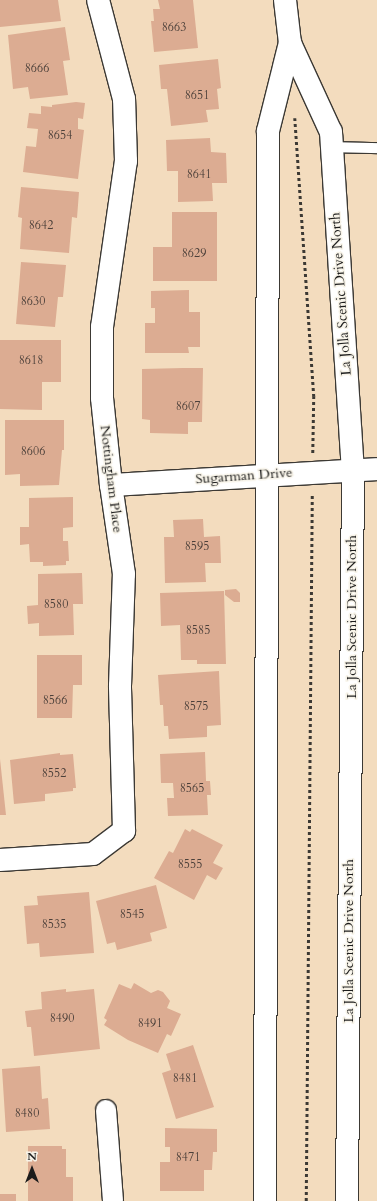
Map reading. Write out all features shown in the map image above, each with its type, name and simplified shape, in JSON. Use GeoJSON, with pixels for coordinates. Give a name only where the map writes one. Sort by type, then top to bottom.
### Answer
{"type":"FeatureCollection","features":[{"type":"Feature","properties":{"kind":"main road","name":"Nottingham Place"},"geometry":{"type":"LineString","coordinates":[[0,860],[93,854],[124,831],[120,686],[124,574],[111,485],[102,398],[102,327],[126,161],[124,100],[98,0]]}},
{"type":"Feature","properties":{"kind":"main road","name":"La Jolla Scenic Drive North"},"geometry":{"type":"LineString","coordinates":[[285,0],[290,43],[331,132],[352,470],[347,1201]]}},
{"type":"Feature","properties":{"kind":"main road","name":"La Jolla Scenic Drive North"},"geometry":{"type":"LineString","coordinates":[[265,1201],[269,474],[268,131],[290,43]]}},
{"type":"Feature","properties":{"kind":"main road","name":"Sugarman Drive"},"geometry":{"type":"LineString","coordinates":[[111,485],[269,474],[377,469]]}},
{"type":"Feature","properties":{"kind":"street"},"geometry":{"type":"LineString","coordinates":[[106,1110],[113,1201]]}},
{"type":"Feature","properties":{"kind":"lane"},"geometry":{"type":"LineString","coordinates":[[332,147],[377,148]]}},
{"type":"Feature","properties":{"kind":"path"},"geometry":{"type":"LineString","coordinates":[[294,114],[314,396],[313,442]]}},
{"type":"Feature","properties":{"kind":"path"},"geometry":{"type":"LineString","coordinates":[[306,1201],[312,490]]}},
{"type":"Feature","properties":{"kind":"building"},"geometry":{"type":"Polygon","coordinates":[[[0,0],[58,0],[61,21],[0,27],[0,0]]]}},
{"type":"Feature","properties":{"kind":"building"},"geometry":{"type":"Polygon","coordinates":[[[158,0],[193,0],[198,48],[154,52],[151,21],[154,21],[153,9],[160,9],[158,0]]]}},
{"type":"Feature","properties":{"kind":"building"},"geometry":{"type":"Polygon","coordinates":[[[65,27],[70,60],[63,61],[68,95],[30,99],[28,87],[13,89],[8,35],[65,27]]]}},
{"type":"Feature","properties":{"kind":"building"},"geometry":{"type":"Polygon","coordinates":[[[218,59],[221,88],[217,89],[219,109],[206,110],[208,122],[171,126],[167,89],[161,89],[159,65],[218,59]]]}},
{"type":"Feature","properties":{"kind":"building"},"geometry":{"type":"Polygon","coordinates":[[[76,102],[85,103],[83,119],[78,118],[78,129],[84,130],[78,179],[23,172],[26,146],[36,147],[38,129],[27,128],[29,113],[41,114],[41,106],[52,107],[52,105],[76,102]]]}},
{"type":"Feature","properties":{"kind":"building"},"geometry":{"type":"Polygon","coordinates":[[[210,138],[211,152],[226,153],[227,183],[212,183],[213,201],[178,202],[178,171],[167,171],[166,140],[210,138]]]}},
{"type":"Feature","properties":{"kind":"building"},"geometry":{"type":"Polygon","coordinates":[[[21,187],[79,192],[77,218],[72,217],[69,253],[20,249],[22,218],[18,217],[21,187]]]}},
{"type":"Feature","properties":{"kind":"building"},"geometry":{"type":"Polygon","coordinates":[[[172,212],[217,212],[217,281],[153,281],[153,247],[172,247],[172,212]]]}},
{"type":"Feature","properties":{"kind":"building"},"geometry":{"type":"Polygon","coordinates":[[[21,262],[66,265],[63,297],[58,297],[55,327],[16,324],[21,262]]]}},
{"type":"Feature","properties":{"kind":"building"},"geometry":{"type":"Polygon","coordinates":[[[189,290],[189,312],[200,312],[200,347],[188,347],[189,353],[145,353],[145,323],[155,323],[155,308],[151,308],[151,291],[189,290]]]}},
{"type":"Feature","properties":{"kind":"building"},"geometry":{"type":"Polygon","coordinates":[[[0,340],[61,340],[61,382],[42,382],[42,410],[0,409],[0,340]]]}},
{"type":"Feature","properties":{"kind":"building"},"geometry":{"type":"Polygon","coordinates":[[[203,368],[202,422],[188,422],[188,434],[150,433],[150,420],[142,419],[142,369],[203,368]]]}},
{"type":"Feature","properties":{"kind":"building"},"geometry":{"type":"Polygon","coordinates":[[[5,420],[64,420],[64,450],[62,450],[59,485],[20,486],[20,474],[5,475],[5,420]]]}},
{"type":"Feature","properties":{"kind":"building"},"geometry":{"type":"Polygon","coordinates":[[[73,497],[73,527],[63,528],[63,541],[68,541],[69,561],[66,561],[66,565],[43,566],[43,562],[30,562],[29,544],[20,545],[20,527],[29,527],[29,498],[73,497]]]}},
{"type":"Feature","properties":{"kind":"building"},"geometry":{"type":"Polygon","coordinates":[[[203,519],[204,537],[220,536],[221,563],[205,563],[206,582],[165,583],[164,537],[174,537],[173,520],[203,519]]]}},
{"type":"Feature","properties":{"kind":"building"},"geometry":{"type":"Polygon","coordinates":[[[82,573],[83,604],[73,604],[74,635],[39,636],[39,623],[28,624],[27,606],[38,605],[38,574],[82,573]]]}},
{"type":"Feature","properties":{"kind":"building"},"geometry":{"type":"Polygon","coordinates":[[[236,589],[240,593],[240,602],[234,602],[225,595],[225,590],[236,589]]]}},
{"type":"Feature","properties":{"kind":"building"},"geometry":{"type":"Polygon","coordinates":[[[224,591],[226,664],[197,664],[197,660],[181,660],[180,625],[161,626],[160,593],[224,591]]]}},
{"type":"Feature","properties":{"kind":"building"},"geometry":{"type":"Polygon","coordinates":[[[37,655],[82,655],[82,685],[73,685],[72,718],[37,718],[37,655]]]}},
{"type":"Feature","properties":{"kind":"building"},"geometry":{"type":"Polygon","coordinates":[[[219,671],[221,725],[207,726],[207,737],[169,739],[168,726],[164,726],[163,705],[160,705],[158,675],[219,671]]]}},
{"type":"Feature","properties":{"kind":"building"},"geometry":{"type":"Polygon","coordinates":[[[205,752],[206,781],[210,781],[211,795],[207,795],[208,815],[168,816],[167,798],[174,798],[173,783],[161,783],[160,754],[205,752]]]}},
{"type":"Feature","properties":{"kind":"building"},"geometry":{"type":"Polygon","coordinates":[[[60,753],[60,755],[73,754],[76,788],[73,788],[73,791],[45,794],[45,801],[14,804],[10,760],[60,753]]]}},
{"type":"Feature","properties":{"kind":"building"},"geometry":{"type":"Polygon","coordinates":[[[0,759],[6,815],[0,815],[0,759]]]}},
{"type":"Feature","properties":{"kind":"building"},"geometry":{"type":"Polygon","coordinates":[[[185,829],[190,832],[192,829],[223,845],[213,863],[223,868],[216,880],[207,875],[194,900],[154,878],[169,851],[173,853],[185,829]]]}},
{"type":"Feature","properties":{"kind":"building"},"geometry":{"type":"Polygon","coordinates":[[[156,885],[167,928],[150,933],[152,941],[117,950],[115,942],[107,944],[96,901],[156,885]]]}},
{"type":"Feature","properties":{"kind":"building"},"geometry":{"type":"Polygon","coordinates":[[[89,892],[94,953],[40,957],[39,943],[27,944],[24,906],[38,905],[37,896],[89,892]]]}},
{"type":"Feature","properties":{"kind":"building"},"geometry":{"type":"Polygon","coordinates":[[[134,983],[151,993],[158,990],[163,992],[170,1001],[167,1008],[181,1014],[171,1036],[167,1034],[158,1053],[128,1040],[104,1025],[107,1020],[104,1018],[119,984],[131,989],[134,983]]]}},
{"type":"Feature","properties":{"kind":"building"},"geometry":{"type":"Polygon","coordinates":[[[66,989],[66,992],[94,989],[100,1049],[34,1056],[31,1027],[27,1027],[25,1011],[42,1009],[41,992],[66,989]]]}},
{"type":"Feature","properties":{"kind":"building"},"geometry":{"type":"Polygon","coordinates":[[[193,1045],[214,1107],[176,1119],[162,1073],[171,1070],[166,1054],[193,1045]]]}},
{"type":"Feature","properties":{"kind":"building"},"geometry":{"type":"Polygon","coordinates":[[[40,1066],[42,1099],[48,1098],[50,1129],[6,1132],[2,1069],[40,1066]]]}},
{"type":"Feature","properties":{"kind":"building"},"geometry":{"type":"Polygon","coordinates":[[[165,1128],[217,1129],[217,1152],[213,1152],[212,1170],[204,1170],[204,1191],[160,1191],[160,1162],[170,1162],[170,1147],[165,1147],[165,1128]]]}},
{"type":"Feature","properties":{"kind":"building"},"geometry":{"type":"Polygon","coordinates":[[[28,1146],[62,1146],[62,1149],[66,1149],[66,1177],[73,1177],[73,1201],[28,1201],[28,1146]]]}},
{"type":"Feature","properties":{"kind":"building"},"geometry":{"type":"Polygon","coordinates":[[[0,1194],[16,1194],[16,1201],[0,1201],[0,1194]]]}}]}
